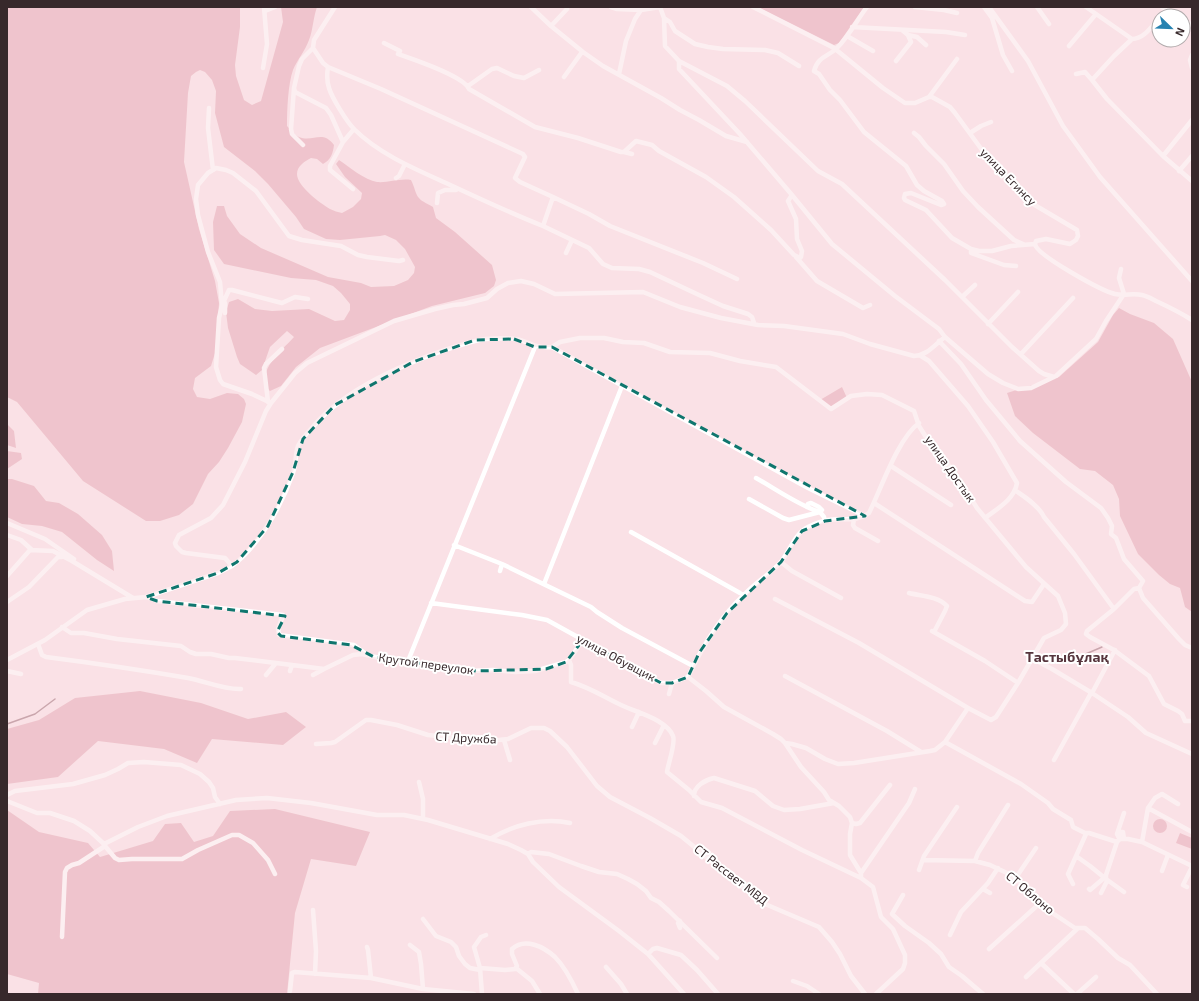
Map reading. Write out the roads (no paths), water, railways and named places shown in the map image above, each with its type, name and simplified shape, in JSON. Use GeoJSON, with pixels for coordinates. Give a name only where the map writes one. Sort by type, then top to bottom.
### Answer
{"type":"FeatureCollection","features":[{"type":"Feature","properties":{"kind":"street"},"geometry":{"type":"LineString","coordinates":[[263,68],[267,44],[264,9],[275,7]]}},
{"type":"Feature","properties":{"kind":"street"},"geometry":{"type":"LineString","coordinates":[[302,145],[292,134],[291,122],[294,91],[299,66],[302,59],[312,48],[314,40],[335,7]]}},
{"type":"Feature","properties":{"kind":"street"},"geometry":{"type":"LineString","coordinates":[[531,7],[582,52],[603,66],[726,136],[747,142]]}},
{"type":"Feature","properties":{"kind":"street"},"geometry":{"type":"LineString","coordinates":[[611,7],[617,9],[641,10],[660,7],[664,18],[665,46],[679,61],[727,86],[739,96],[762,116],[818,171],[842,184],[1039,371],[1054,377]]}},
{"type":"Feature","properties":{"kind":"street"},"geometry":{"type":"LineString","coordinates":[[753,7],[836,50],[883,88],[905,103],[915,103],[929,97],[957,59]]}},
{"type":"Feature","properties":{"kind":"street"},"geometry":{"type":"LineString","coordinates":[[867,7],[836,50],[822,57],[814,71],[819,74],[864,132],[906,166],[917,185],[924,191],[942,201],[944,204],[941,205],[911,193],[905,194],[904,198],[905,200],[926,210],[952,238],[971,249],[979,251],[992,251],[1014,246],[1033,244]]}},
{"type":"Feature","properties":{"kind":"street"},"geometry":{"type":"LineString","coordinates":[[915,7],[957,13]]}},
{"type":"Feature","properties":{"kind":"street"},"geometry":{"type":"LineString","coordinates":[[984,7],[992,18],[1003,55],[1012,71]]}},
{"type":"Feature","properties":{"kind":"street"},"geometry":{"type":"LineString","coordinates":[[989,7],[1028,61],[1063,126],[1100,177],[1192,281]]}},
{"type":"Feature","properties":{"kind":"street"},"geometry":{"type":"LineString","coordinates":[[1037,7],[1049,24]]}},
{"type":"Feature","properties":{"kind":"street"},"geometry":{"type":"LineString","coordinates":[[1086,7],[1132,39]]}},
{"type":"Feature","properties":{"kind":"street"},"geometry":{"type":"LineString","coordinates":[[551,26],[567,9]]}},
{"type":"Feature","properties":{"kind":"street"},"geometry":{"type":"LineString","coordinates":[[619,74],[626,41],[635,18],[641,10]]}},
{"type":"Feature","properties":{"kind":"street"},"geometry":{"type":"LineString","coordinates":[[1069,46],[1096,14]]}},
{"type":"Feature","properties":{"kind":"street"},"geometry":{"type":"LineString","coordinates":[[664,18],[670,22],[679,35],[702,46],[723,49],[765,50],[778,53],[799,66]]}},
{"type":"Feature","properties":{"kind":"street"},"geometry":{"type":"LineString","coordinates":[[852,27],[946,32],[964,35]]}},
{"type":"Feature","properties":{"kind":"street"},"geometry":{"type":"LineString","coordinates":[[1091,79],[1132,39],[1140,38],[1151,27]]}},
{"type":"Feature","properties":{"kind":"street"},"geometry":{"type":"LineString","coordinates":[[896,61],[910,45],[911,39],[902,30]]}},
{"type":"Feature","properties":{"kind":"street"},"geometry":{"type":"LineString","coordinates":[[908,35],[918,37],[926,45]]}},
{"type":"Feature","properties":{"kind":"street"},"geometry":{"type":"LineString","coordinates":[[847,36],[873,51]]}},
{"type":"Feature","properties":{"kind":"street"},"geometry":{"type":"LineString","coordinates":[[384,43],[400,51],[398,54],[441,70],[468,86],[469,89],[536,127],[632,154]]}},
{"type":"Feature","properties":{"kind":"street"},"geometry":{"type":"LineString","coordinates":[[312,48],[323,63],[328,67],[381,89],[523,154],[525,157],[515,178],[523,184],[589,214],[610,226],[703,263],[737,279]]}},
{"type":"Feature","properties":{"kind":"street"},"geometry":{"type":"LineString","coordinates":[[564,77],[582,52]]}},
{"type":"Feature","properties":{"kind":"street"},"geometry":{"type":"LineString","coordinates":[[1192,55],[1190,60],[1192,68]]}},
{"type":"Feature","properties":{"kind":"street"},"geometry":{"type":"LineString","coordinates":[[679,61],[679,69],[747,142],[832,244],[895,296],[939,329],[945,337],[988,374],[1003,383],[1018,389],[1031,388],[1054,377],[1096,339],[1124,294]]}},
{"type":"Feature","properties":{"kind":"street"},"geometry":{"type":"LineString","coordinates":[[328,67],[328,88],[354,129],[372,144],[405,164],[589,248],[603,264],[612,268],[639,269],[650,272],[723,306],[748,314],[752,317],[754,323]]}},
{"type":"Feature","properties":{"kind":"street"},"geometry":{"type":"LineString","coordinates":[[468,86],[492,68],[497,68],[514,76],[524,78],[539,70]]}},
{"type":"Feature","properties":{"kind":"street"},"geometry":{"type":"LineString","coordinates":[[1076,74],[1085,72],[1106,99],[1163,156],[1192,181]]}},
{"type":"Feature","properties":{"kind":"street"},"geometry":{"type":"LineString","coordinates":[[294,91],[326,108],[331,115],[343,142]]}},
{"type":"Feature","properties":{"kind":"street","name":"улица Егинсу"},"geometry":{"type":"LineString","coordinates":[[929,97],[932,97],[950,107],[959,117],[982,150],[1033,204],[1074,227],[1078,232],[1076,240],[1070,244],[1046,239],[1040,239],[1033,244]]}},
{"type":"Feature","properties":{"kind":"street"},"geometry":{"type":"LineString","coordinates":[[209,108],[208,128],[213,170]]}},
{"type":"Feature","properties":{"kind":"street"},"geometry":{"type":"LineString","coordinates":[[1163,156],[1192,120]]}},
{"type":"Feature","properties":{"kind":"street"},"geometry":{"type":"LineString","coordinates":[[970,133],[991,122]]}},
{"type":"Feature","properties":{"kind":"street"},"geometry":{"type":"LineString","coordinates":[[353,189],[330,170],[332,162],[343,142],[354,129]]}},
{"type":"Feature","properties":{"kind":"street"},"geometry":{"type":"LineString","coordinates":[[914,132],[944,164],[963,191],[1014,240],[1020,243],[1033,244],[1046,256],[1106,291],[1114,294],[1143,295],[1182,313],[1192,320]]}},
{"type":"Feature","properties":{"kind":"street"},"geometry":{"type":"LineString","coordinates":[[624,152],[636,141],[646,143],[654,146],[659,151],[706,176],[747,208],[771,230],[817,281],[863,308],[870,305]]}},
{"type":"Feature","properties":{"kind":"street"},"geometry":{"type":"LineString","coordinates":[[1180,171],[1192,156]]}},
{"type":"Feature","properties":{"kind":"street"},"geometry":{"type":"LineString","coordinates":[[396,178],[405,164]]}},
{"type":"Feature","properties":{"kind":"street"},"geometry":{"type":"LineString","coordinates":[[222,305],[220,282],[208,252],[198,215],[196,199],[198,185],[203,177],[216,168],[226,170],[250,185],[265,202],[289,236],[302,240],[341,246],[367,258],[399,261],[403,260]]}},
{"type":"Feature","properties":{"kind":"street"},"geometry":{"type":"LineString","coordinates":[[437,203],[438,193],[440,191],[451,189],[460,190]]}},
{"type":"Feature","properties":{"kind":"street"},"geometry":{"type":"LineString","coordinates":[[792,195],[788,201],[796,219],[797,239],[802,251],[803,264]]}},
{"type":"Feature","properties":{"kind":"street"},"geometry":{"type":"LineString","coordinates":[[543,226],[553,197]]}},
{"type":"Feature","properties":{"kind":"street"},"geometry":{"type":"LineString","coordinates":[[566,253],[572,240]]}},
{"type":"Feature","properties":{"kind":"street"},"geometry":{"type":"LineString","coordinates":[[1014,240],[1014,246]]}},
{"type":"Feature","properties":{"kind":"street"},"geometry":{"type":"LineString","coordinates":[[971,249],[970,251],[973,254],[1004,265],[1016,266]]}},
{"type":"Feature","properties":{"kind":"street"},"geometry":{"type":"LineString","coordinates":[[796,257],[800,258],[802,255]]}},
{"type":"Feature","properties":{"kind":"street"},"geometry":{"type":"LineString","coordinates":[[1121,269],[1119,278],[1124,294]]}},
{"type":"Feature","properties":{"kind":"street"},"geometry":{"type":"LineString","coordinates":[[232,566],[228,560],[221,557],[182,552],[175,543],[179,535],[211,518],[223,506],[245,462],[269,402],[295,373],[307,364],[394,321],[435,309],[487,298],[497,289],[514,281],[529,282],[555,294],[643,292],[697,312],[739,322],[843,334],[906,355],[924,355],[945,337]]}},
{"type":"Feature","properties":{"kind":"street"},"geometry":{"type":"LineString","coordinates":[[962,297],[975,285]]}},
{"type":"Feature","properties":{"kind":"street"},"geometry":{"type":"LineString","coordinates":[[269,402],[252,394],[227,387],[220,380],[216,367],[216,352],[219,318],[225,297],[229,290],[232,290],[282,303],[295,297],[308,299]]}},
{"type":"Feature","properties":{"kind":"street"},"geometry":{"type":"LineString","coordinates":[[988,324],[1018,292]]}},
{"type":"Feature","properties":{"kind":"street"},"geometry":{"type":"LineString","coordinates":[[225,297],[225,313]]}},
{"type":"Feature","properties":{"kind":"street"},"geometry":{"type":"LineString","coordinates":[[1021,354],[1073,298]]}},
{"type":"Feature","properties":{"kind":"street","name":"улица Достык"},"geometry":{"type":"LineString","coordinates":[[552,347],[560,342],[600,337],[623,342],[644,343],[670,352],[710,353],[776,367],[831,409],[851,396],[867,394],[882,395],[914,411],[931,445],[953,470],[977,508],[1026,567],[1052,590],[1060,600],[1065,613],[1066,624],[1061,630],[1044,638],[1033,659]]}},
{"type":"Feature","properties":{"kind":"street"},"geometry":{"type":"LineString","coordinates":[[7,660],[38,644],[87,610],[133,598],[146,597],[218,573],[232,566],[254,545],[268,526],[293,472],[299,446],[319,419],[335,405],[359,389],[424,357],[475,340],[490,338],[514,339],[536,347],[552,347],[808,488],[865,516]]}},
{"type":"Feature","properties":{"kind":"street"},"geometry":{"type":"LineString","coordinates":[[939,341],[961,364],[986,400],[1013,434],[1066,482],[1101,508],[1108,518],[1112,526],[1111,534],[1116,538],[1124,558],[1143,581],[1139,588],[1134,589],[1086,634],[1116,650],[1149,676],[1164,704],[1182,714],[1185,721],[1192,722]]}},
{"type":"Feature","properties":{"kind":"street"},"geometry":{"type":"LineString","coordinates":[[408,661],[536,347]]}},
{"type":"Feature","properties":{"kind":"street"},"geometry":{"type":"LineString","coordinates":[[269,402],[264,368],[266,364],[282,349]]}},
{"type":"Feature","properties":{"kind":"street"},"geometry":{"type":"LineString","coordinates":[[924,355],[968,406],[993,442],[1017,483],[1016,491],[1010,499],[985,518]]}},
{"type":"Feature","properties":{"kind":"street"},"geometry":{"type":"LineString","coordinates":[[544,584],[622,386]]}},
{"type":"Feature","properties":{"kind":"street"},"geometry":{"type":"LineString","coordinates":[[861,876],[850,855],[850,834],[852,823],[846,812],[829,800],[824,792],[801,767],[781,739],[724,707],[688,677],[699,653],[718,624],[743,595],[781,562],[802,530],[817,523],[854,519],[865,516],[869,513],[910,430],[919,423]]}},
{"type":"Feature","properties":{"kind":"street"},"geometry":{"type":"LineString","coordinates":[[891,466],[951,505]]}},
{"type":"Feature","properties":{"kind":"street"},"geometry":{"type":"LineString","coordinates":[[756,478],[807,507],[820,512],[825,521]]}},
{"type":"Feature","properties":{"kind":"street"},"geometry":{"type":"LineString","coordinates":[[1016,491],[1030,500],[1042,513],[1114,609]]}},
{"type":"Feature","properties":{"kind":"street"},"geometry":{"type":"LineString","coordinates":[[749,499],[789,520],[820,512]]}},
{"type":"Feature","properties":{"kind":"street"},"geometry":{"type":"LineString","coordinates":[[874,503],[1025,602],[1032,602],[1044,584]]}},
{"type":"Feature","properties":{"kind":"street"},"geometry":{"type":"LineString","coordinates":[[854,519],[852,525],[878,541]]}},
{"type":"Feature","properties":{"kind":"street"},"geometry":{"type":"LineString","coordinates":[[7,523],[46,539],[72,558],[80,566]]}},
{"type":"Feature","properties":{"kind":"street"},"geometry":{"type":"LineString","coordinates":[[631,532],[743,595]]}},
{"type":"Feature","properties":{"kind":"street"},"geometry":{"type":"LineString","coordinates":[[8,535],[21,540],[32,550]]}},
{"type":"Feature","properties":{"kind":"street"},"geometry":{"type":"LineString","coordinates":[[454,545],[502,564],[591,607],[622,628],[693,666]]}},
{"type":"Feature","properties":{"kind":"street"},"geometry":{"type":"LineString","coordinates":[[7,576],[29,551],[53,551],[133,598]]}},
{"type":"Feature","properties":{"kind":"street"},"geometry":{"type":"LineString","coordinates":[[7,602],[29,587],[58,557],[64,557]]}},
{"type":"Feature","properties":{"kind":"street"},"geometry":{"type":"LineString","coordinates":[[781,562],[792,571],[841,598]]}},
{"type":"Feature","properties":{"kind":"street"},"geometry":{"type":"LineString","coordinates":[[500,571],[502,564]]}},
{"type":"Feature","properties":{"kind":"street"},"geometry":{"type":"LineString","coordinates":[[1139,588],[1143,598],[1161,619],[1185,645],[1192,648]]}},
{"type":"Feature","properties":{"kind":"street"},"geometry":{"type":"LineString","coordinates":[[909,593],[943,601],[947,606],[946,611],[933,632],[965,649],[1018,683]]}},
{"type":"Feature","properties":{"kind":"street"},"geometry":{"type":"LineString","coordinates":[[146,597],[157,601],[283,615],[278,629],[278,634],[281,636],[354,645],[366,654]]}},
{"type":"Feature","properties":{"kind":"street"},"geometry":{"type":"LineString","coordinates":[[775,598],[859,643],[968,708],[991,720],[994,719],[1000,712],[1033,659],[1092,693],[1128,717],[1146,733],[1192,754]]}},
{"type":"Feature","properties":{"kind":"street","name":"улица Обувщик"},"geometry":{"type":"LineString","coordinates":[[431,603],[541,618],[551,621],[554,625],[661,682],[672,683],[688,677]]}},
{"type":"Feature","properties":{"kind":"street"},"geometry":{"type":"LineString","coordinates":[[62,627],[71,633],[84,633],[118,639],[181,646],[196,654],[211,654],[229,658],[292,664],[324,669]]}},
{"type":"Feature","properties":{"kind":"street"},"geometry":{"type":"LineString","coordinates":[[583,640],[569,660],[572,665],[571,682],[586,687],[664,725],[673,737],[667,772],[701,802],[722,808],[802,850],[861,876],[873,887],[881,917],[893,929],[904,955],[905,963],[903,969],[876,994]]}},
{"type":"Feature","properties":{"kind":"street"},"geometry":{"type":"LineString","coordinates":[[38,644],[42,655],[46,657],[127,668],[187,678],[228,688],[241,689]]}},
{"type":"Feature","properties":{"kind":"street"},"geometry":{"type":"LineString","coordinates":[[1054,760],[1116,650]]}},
{"type":"Feature","properties":{"kind":"street","name":"Крутой переулок"},"geometry":{"type":"LineString","coordinates":[[313,675],[353,655],[366,654],[374,657],[476,672],[493,670],[523,672],[546,669],[569,660]]}},
{"type":"Feature","properties":{"kind":"street"},"geometry":{"type":"LineString","coordinates":[[266,674],[276,663]]}},
{"type":"Feature","properties":{"kind":"street"},"geometry":{"type":"LineString","coordinates":[[290,671],[292,664]]}},
{"type":"Feature","properties":{"kind":"street"},"geometry":{"type":"LineString","coordinates":[[7,671],[21,674]]}},
{"type":"Feature","properties":{"kind":"street"},"geometry":{"type":"LineString","coordinates":[[785,676],[887,731],[921,752]]}},
{"type":"Feature","properties":{"kind":"street"},"geometry":{"type":"LineString","coordinates":[[669,694],[672,683]]}},
{"type":"Feature","properties":{"kind":"street"},"geometry":{"type":"LineString","coordinates":[[784,744],[792,744],[806,748],[832,763],[838,764],[854,764],[935,750],[945,742],[968,708]]}},
{"type":"Feature","properties":{"kind":"street"},"geometry":{"type":"LineString","coordinates":[[632,727],[639,712]]}},
{"type":"Feature","properties":{"kind":"street","name":"СТ Дружба"},"geometry":{"type":"LineString","coordinates":[[316,744],[335,742],[366,720],[397,725],[428,735],[489,741],[504,740],[531,728],[544,728],[550,731],[567,747],[597,786]]}},
{"type":"Feature","properties":{"kind":"street"},"geometry":{"type":"LineString","coordinates":[[655,743],[664,725]]}},
{"type":"Feature","properties":{"kind":"street"},"geometry":{"type":"LineString","coordinates":[[504,740],[510,760]]}},
{"type":"Feature","properties":{"kind":"street"},"geometry":{"type":"LineString","coordinates":[[945,742],[1029,790],[1048,803],[1053,809],[1071,820],[1073,827],[1086,834],[1089,833],[1142,842],[1192,867],[1183,887]]}},
{"type":"Feature","properties":{"kind":"street"},"geometry":{"type":"LineString","coordinates":[[7,795],[15,791],[73,784],[105,775],[128,762],[144,762],[181,765],[200,774],[213,788],[215,797],[220,804]]}},
{"type":"Feature","properties":{"kind":"street"},"geometry":{"type":"LineString","coordinates":[[694,796],[694,792],[700,784],[714,778],[755,791],[773,806],[784,810],[800,809],[834,803]]}},
{"type":"Feature","properties":{"kind":"street"},"geometry":{"type":"LineString","coordinates":[[419,782],[423,799],[423,819]]}},
{"type":"Feature","properties":{"kind":"street"},"geometry":{"type":"LineString","coordinates":[[852,823],[856,824],[860,822],[890,785]]}},
{"type":"Feature","properties":{"kind":"street","name":"СТ Рассвет МВД"},"geometry":{"type":"LineString","coordinates":[[597,786],[610,797],[681,836],[724,873],[765,904],[819,927],[832,942],[851,976],[865,994]]}},
{"type":"Feature","properties":{"kind":"street"},"geometry":{"type":"LineString","coordinates":[[861,876],[909,803],[916,789]]}},
{"type":"Feature","properties":{"kind":"street"},"geometry":{"type":"LineString","coordinates":[[1142,842],[1148,808],[1155,798],[1162,794],[1178,804]]}},
{"type":"Feature","properties":{"kind":"street"},"geometry":{"type":"LineString","coordinates":[[62,937],[65,872],[67,868],[86,859],[105,845],[150,822],[167,816],[236,800],[267,798],[311,803],[377,815],[404,815],[423,819],[518,848],[528,854],[533,862],[559,887],[648,954],[684,994]]}},
{"type":"Feature","properties":{"kind":"street"},"geometry":{"type":"LineString","coordinates":[[7,801],[37,813],[50,813],[74,821],[90,831],[105,845],[115,858],[119,860],[182,859],[232,835],[239,835],[252,843],[268,860],[275,874]]}},
{"type":"Feature","properties":{"kind":"street"},"geometry":{"type":"LineString","coordinates":[[975,861],[978,853],[1008,805]]}},
{"type":"Feature","properties":{"kind":"street"},"geometry":{"type":"LineString","coordinates":[[919,870],[923,860],[957,807]]}},
{"type":"Feature","properties":{"kind":"street"},"geometry":{"type":"LineString","coordinates":[[1148,808],[1192,832]]}},
{"type":"Feature","properties":{"kind":"street"},"geometry":{"type":"LineString","coordinates":[[1120,839],[1117,834],[1124,814]]}},
{"type":"Feature","properties":{"kind":"street"},"geometry":{"type":"LineString","coordinates":[[490,839],[507,830],[531,823],[558,820],[570,823]]}},
{"type":"Feature","properties":{"kind":"street"},"geometry":{"type":"LineString","coordinates":[[1102,893],[1106,875],[1123,832],[1121,823]]}},
{"type":"Feature","properties":{"kind":"street"},"geometry":{"type":"LineString","coordinates":[[1073,884],[1068,874],[1086,834]]}},
{"type":"Feature","properties":{"kind":"street"},"geometry":{"type":"LineString","coordinates":[[1015,879],[1036,848]]}},
{"type":"Feature","properties":{"kind":"street"},"geometry":{"type":"LineString","coordinates":[[528,854],[532,852],[549,854],[600,872],[617,874],[628,878],[646,890],[651,898],[659,902],[680,921],[717,958]]}},
{"type":"Feature","properties":{"kind":"street"},"geometry":{"type":"LineString","coordinates":[[1162,871],[1168,855]]}},
{"type":"Feature","properties":{"kind":"street"},"geometry":{"type":"LineString","coordinates":[[1076,856],[1124,892]]}},
{"type":"Feature","properties":{"kind":"street","name":"СТ Облоно"},"geometry":{"type":"LineString","coordinates":[[923,860],[975,861],[998,868],[1024,886],[1039,904],[1075,928],[1085,928],[1118,958],[1130,965],[1157,994]]}},
{"type":"Feature","properties":{"kind":"street"},"geometry":{"type":"LineString","coordinates":[[950,935],[961,912],[983,889],[998,868]]}},
{"type":"Feature","properties":{"kind":"street"},"geometry":{"type":"LineString","coordinates":[[1089,889],[1090,890],[1105,879]]}},
{"type":"Feature","properties":{"kind":"street"},"geometry":{"type":"LineString","coordinates":[[983,889],[990,893]]}},
{"type":"Feature","properties":{"kind":"street"},"geometry":{"type":"LineString","coordinates":[[903,894],[892,914],[905,926],[934,947],[941,954],[949,967],[983,994]]}},
{"type":"Feature","properties":{"kind":"street"},"geometry":{"type":"LineString","coordinates":[[989,949],[1039,904]]}},
{"type":"Feature","properties":{"kind":"street"},"geometry":{"type":"LineString","coordinates":[[313,910],[316,951],[315,974]]}},
{"type":"Feature","properties":{"kind":"street"},"geometry":{"type":"LineString","coordinates":[[423,920],[436,936],[451,942],[456,947],[459,956],[470,968],[505,970],[514,970],[516,968]]}},
{"type":"Feature","properties":{"kind":"street"},"geometry":{"type":"LineString","coordinates":[[680,921],[678,923],[680,928]]}},
{"type":"Feature","properties":{"kind":"street"},"geometry":{"type":"LineString","coordinates":[[1026,977],[1077,929]]}},
{"type":"Feature","properties":{"kind":"street"},"geometry":{"type":"LineString","coordinates":[[482,994],[480,969],[474,947],[480,937],[486,935]]}},
{"type":"Feature","properties":{"kind":"street"},"geometry":{"type":"LineString","coordinates":[[540,994],[532,981],[516,968],[512,949],[517,945],[526,943],[534,945],[554,957],[570,978],[578,994]]}},
{"type":"Feature","properties":{"kind":"street"},"geometry":{"type":"LineString","coordinates":[[410,945],[419,952],[422,964],[423,989]]}},
{"type":"Feature","properties":{"kind":"street"},"geometry":{"type":"LineString","coordinates":[[367,947],[370,978]]}},
{"type":"Feature","properties":{"kind":"street"},"geometry":{"type":"LineString","coordinates":[[648,954],[653,949],[657,948],[681,955],[697,970],[718,994]]}},
{"type":"Feature","properties":{"kind":"street"},"geometry":{"type":"LineString","coordinates":[[1041,963],[1076,994],[1096,977]]}},
{"type":"Feature","properties":{"kind":"street"},"geometry":{"type":"LineString","coordinates":[[606,967],[621,984],[627,994]]}},
{"type":"Feature","properties":{"kind":"street"},"geometry":{"type":"LineString","coordinates":[[290,991],[292,972],[370,978],[423,989],[474,994]]}},
{"type":"Feature","properties":{"kind":"street"},"geometry":{"type":"LineString","coordinates":[[793,981],[807,986],[820,994]]}},
{"type":"Feature","properties":{"kind":"waterway"},"geometry":{"type":"LineString","coordinates":[[1065,659],[1081,656],[1102,647]]}},
{"type":"Feature","properties":{"kind":"waterway","name":"Тастыбұлақ"},"geometry":{"type":"LineString","coordinates":[[7,724],[35,714],[55,699]]}},
{"type":"Feature","properties":{"kind":"district","name":"Тастыбұлақ"},"geometry":{"type":"Point","coordinates":[1067,657]}}]}
